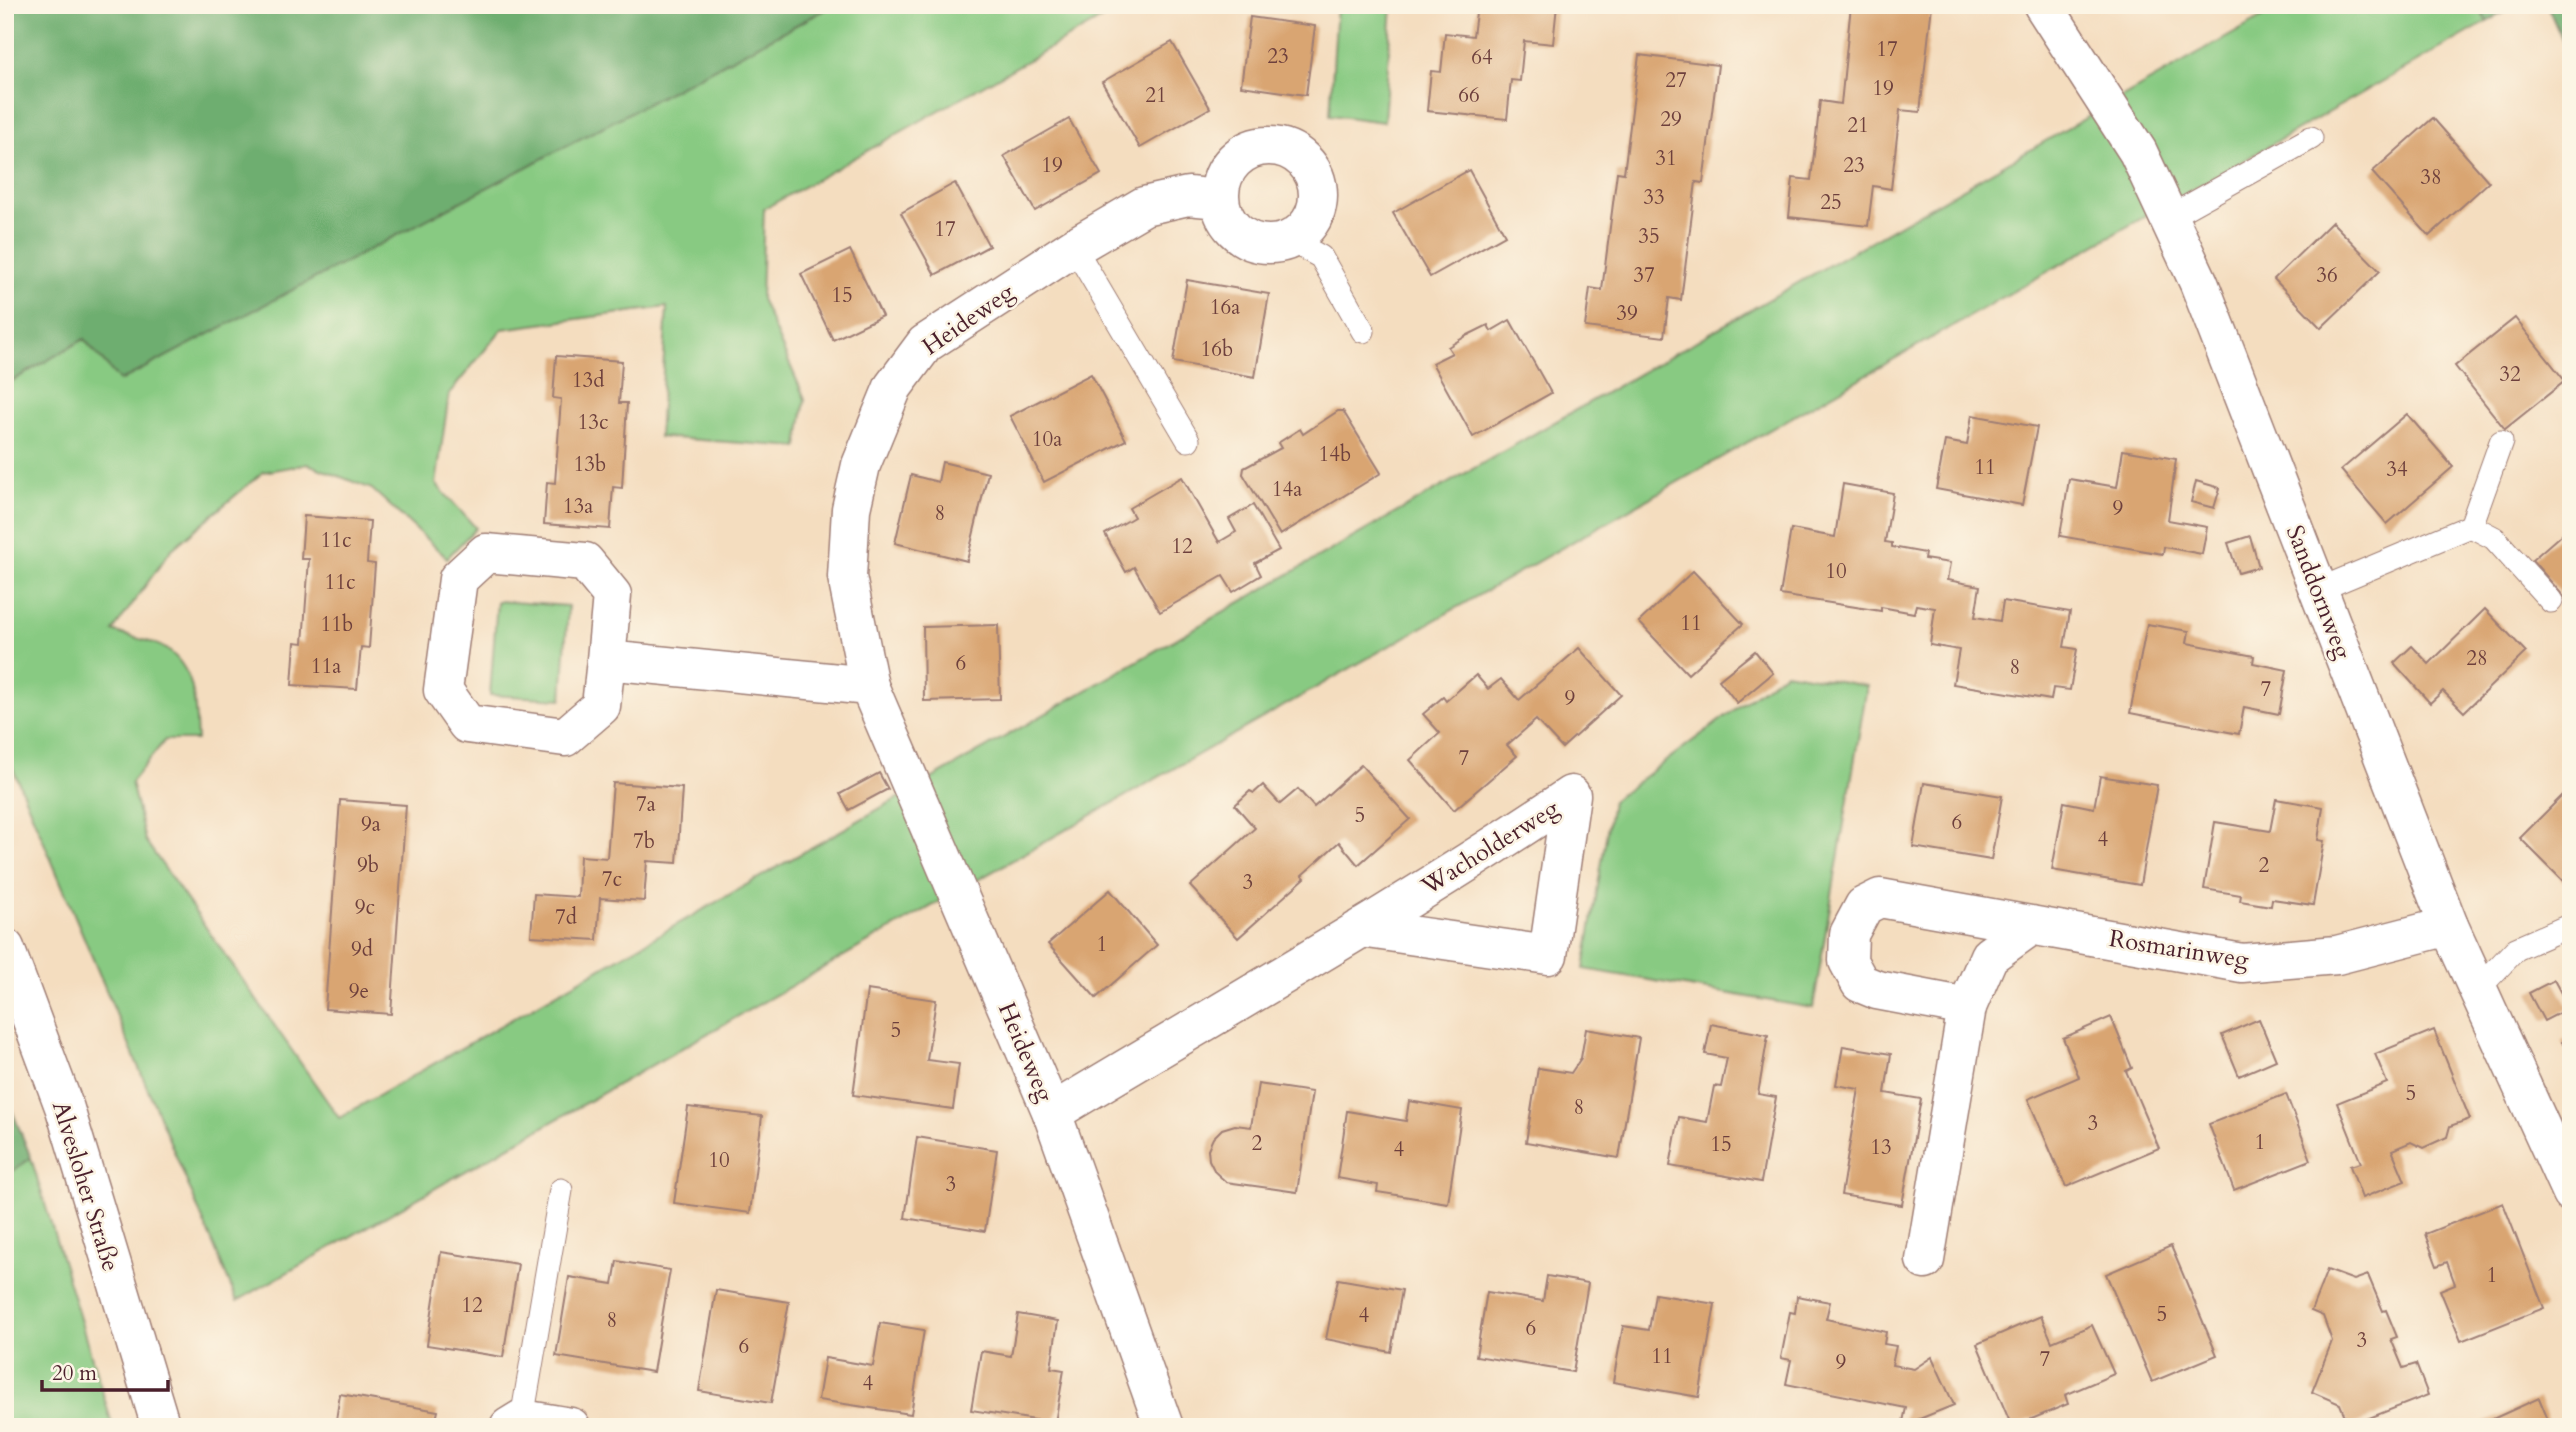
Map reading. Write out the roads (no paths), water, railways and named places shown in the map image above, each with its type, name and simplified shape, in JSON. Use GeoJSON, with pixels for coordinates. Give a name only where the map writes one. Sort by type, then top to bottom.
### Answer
{"type":"FeatureCollection","features":[{"type":"Feature","properties":{"kind":"street","name":"Sanddornweg"},"geometry":{"type":"LineString","coordinates":[[2053,9],[2138,152],[2199,283],[2449,926],[2478,989],[2561,1144],[2571,1193]]}},
{"type":"Feature","properties":{"kind":"street"},"geometry":{"type":"LineString","coordinates":[[1271,145],[1288,149],[1302,158],[1312,172],[1318,188],[1318,203],[1303,231],[1290,240],[1259,244],[1244,238],[1231,228],[1223,215],[1219,199],[1221,182],[1227,167],[1239,154],[1271,145]]}},
{"type":"Feature","properties":{"kind":"street","name":"Heideweg"},"geometry":{"type":"LineString","coordinates":[[1164,1427],[1052,1112],[869,686],[847,577],[851,509],[861,464],[893,387],[925,344],[1074,247],[1144,206],[1188,196],[1219,199]]}},
{"type":"Feature","properties":{"kind":"street"},"geometry":{"type":"LineString","coordinates":[[486,553],[585,562],[612,595],[606,660],[601,706],[565,737],[467,724],[443,690],[458,579],[486,553]]}},
{"type":"Feature","properties":{"kind":"street"},"geometry":{"type":"LineString","coordinates":[[606,660],[869,686]]}},
{"type":"Feature","properties":{"kind":"street","name":"Wacholderweg"},"geometry":{"type":"LineString","coordinates":[[1052,1112],[1361,928],[1514,834],[1571,795],[1548,955],[1361,928]]}},
{"type":"Feature","properties":{"kind":"street","name":"Rosmarinweg"},"geometry":{"type":"LineString","coordinates":[[1967,1007],[1877,990],[1860,983],[1848,961],[1849,934],[1864,906],[1880,898],[2242,963],[2337,955],[2449,926]]}},
{"type":"Feature","properties":{"kind":"street"},"geometry":{"type":"LineString","coordinates":[[1925,1260],[1967,1007],[1989,956],[2032,925]]}},
{"type":"Feature","properties":{"kind":"street","name":"Alvesloher Straße"},"geometry":{"type":"LineString","coordinates":[[5,948],[65,1109],[160,1427]]}},
{"type":"Feature","properties":{"kind":"street"},"geometry":{"type":"LineString","coordinates":[[516,1423],[571,1427]]}},
{"type":"Feature","properties":{"kind":"lane"},"geometry":{"type":"LineString","coordinates":[[2169,217],[2311,138]]}},
{"type":"Feature","properties":{"kind":"lane"},"geometry":{"type":"LineString","coordinates":[[1290,240],[1321,257],[1363,331]]}},
{"type":"Feature","properties":{"kind":"lane"},"geometry":{"type":"LineString","coordinates":[[1074,247],[1188,440]]}},
{"type":"Feature","properties":{"kind":"lane"},"geometry":{"type":"LineString","coordinates":[[2319,590],[2471,526],[2501,442]]}},
{"type":"Feature","properties":{"kind":"lane"},"geometry":{"type":"LineString","coordinates":[[2471,526],[2494,538],[2551,601]]}},
{"type":"Feature","properties":{"kind":"lane"},"geometry":{"type":"LineString","coordinates":[[2478,989],[2516,949],[2571,925]]}},
{"type":"Feature","properties":{"kind":"lane"},"geometry":{"type":"LineString","coordinates":[[516,1423],[561,1190]]}}]}
